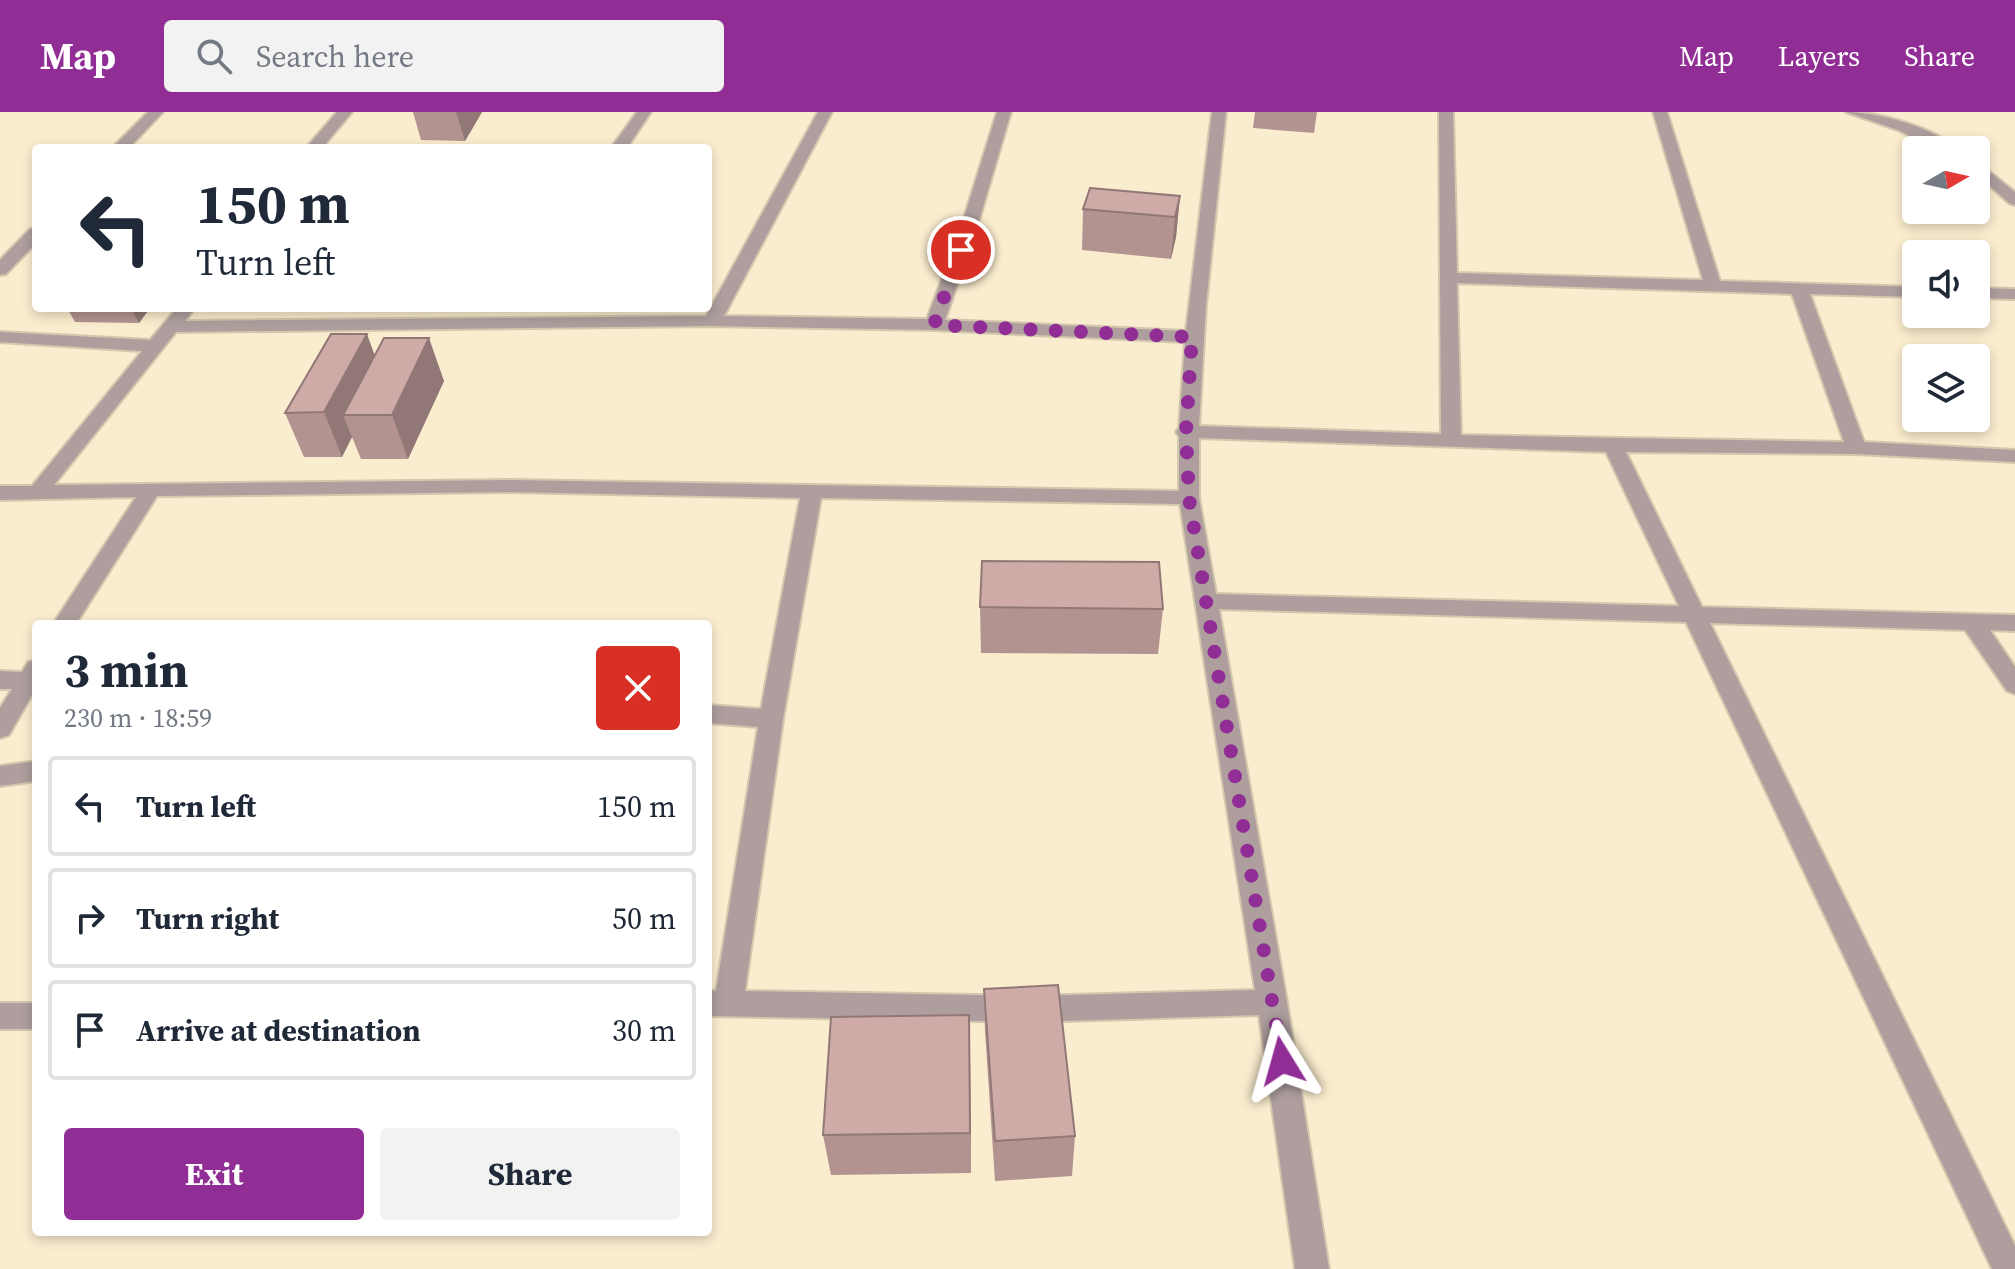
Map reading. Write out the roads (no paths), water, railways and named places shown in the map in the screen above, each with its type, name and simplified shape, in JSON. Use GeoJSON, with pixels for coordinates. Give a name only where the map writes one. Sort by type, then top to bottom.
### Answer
{"type":"FeatureCollection","features":[{"type":"Feature","properties":{"kind":"street"},"geometry":{"type":"LineString","coordinates":[[124,144],[156,112]]}},
{"type":"Feature","properties":{"kind":"street"},"geometry":{"type":"LineString","coordinates":[[317,144],[345,112]]}},
{"type":"Feature","properties":{"kind":"street"},"geometry":{"type":"LineString","coordinates":[[622,144],[644,112]]}},
{"type":"Feature","properties":{"kind":"street"},"geometry":{"type":"LineString","coordinates":[[712,321],[825,112]]}},
{"type":"Feature","properties":{"kind":"street"},"geometry":{"type":"LineString","coordinates":[[934,325],[970,224],[1004,112]]}},
{"type":"Feature","properties":{"kind":"street"},"geometry":{"type":"LineString","coordinates":[[1219,112],[1192,337],[1186,432],[1189,498],[1273,1002],[1312,1269]]}},
{"type":"Feature","properties":{"kind":"street"},"geometry":{"type":"LineString","coordinates":[[1446,112],[1451,438]]}},
{"type":"Feature","properties":{"kind":"street"},"geometry":{"type":"LineString","coordinates":[[1660,112],[1713,285]]}},
{"type":"Feature","properties":{"kind":"street"},"geometry":{"type":"LineString","coordinates":[[1853,112],[1903,127],[1921,136]]}},
{"type":"Feature","properties":{"kind":"street"},"geometry":{"type":"LineString","coordinates":[[1990,178],[2015,200]]}},
{"type":"Feature","properties":{"kind":"street"},"geometry":{"type":"LineString","coordinates":[[0,270],[32,237]]}},
{"type":"Feature","properties":{"kind":"street"},"geometry":{"type":"LineString","coordinates":[[1448,278],[1902,292]]}},
{"type":"Feature","properties":{"kind":"street"},"geometry":{"type":"LineString","coordinates":[[1799,289],[1856,448]]}},
{"type":"Feature","properties":{"kind":"street"},"geometry":{"type":"LineString","coordinates":[[1990,293],[2015,294]]}},
{"type":"Feature","properties":{"kind":"street"},"geometry":{"type":"LineString","coordinates":[[37,493],[183,312]]}},
{"type":"Feature","properties":{"kind":"street"},"geometry":{"type":"LineString","coordinates":[[172,327],[712,321],[934,325],[1192,337]]}},
{"type":"Feature","properties":{"kind":"street"},"geometry":{"type":"LineString","coordinates":[[0,337],[156,346]]}},
{"type":"Feature","properties":{"kind":"street"},"geometry":{"type":"LineString","coordinates":[[1186,432],[1451,438],[1613,446],[1856,448],[2015,456]]}},
{"type":"Feature","properties":{"kind":"street"},"geometry":{"type":"LineString","coordinates":[[1613,446],[2009,1269]]}},
{"type":"Feature","properties":{"kind":"street"},"geometry":{"type":"LineString","coordinates":[[0,493],[511,486],[1189,498]]}},
{"type":"Feature","properties":{"kind":"street"},"geometry":{"type":"LineString","coordinates":[[812,489],[719,1003],[1032,1009],[1273,1002]]}},
{"type":"Feature","properties":{"kind":"street"},"geometry":{"type":"LineString","coordinates":[[67,620],[151,490]]}},
{"type":"Feature","properties":{"kind":"street"},"geometry":{"type":"LineString","coordinates":[[1208,601],[2015,623]]}},
{"type":"Feature","properties":{"kind":"street"},"geometry":{"type":"LineString","coordinates":[[1972,622],[2015,685]]}},
{"type":"Feature","properties":{"kind":"street"},"geometry":{"type":"LineString","coordinates":[[0,680],[32,674]]}},
{"type":"Feature","properties":{"kind":"street"},"geometry":{"type":"LineString","coordinates":[[0,729],[32,674]]}},
{"type":"Feature","properties":{"kind":"street"},"geometry":{"type":"LineString","coordinates":[[712,714],[771,719]]}},
{"type":"Feature","properties":{"kind":"street"},"geometry":{"type":"LineString","coordinates":[[0,776],[32,772]]}},
{"type":"Feature","properties":{"kind":"street"},"geometry":{"type":"LineString","coordinates":[[0,1016],[32,1016]]}}]}
